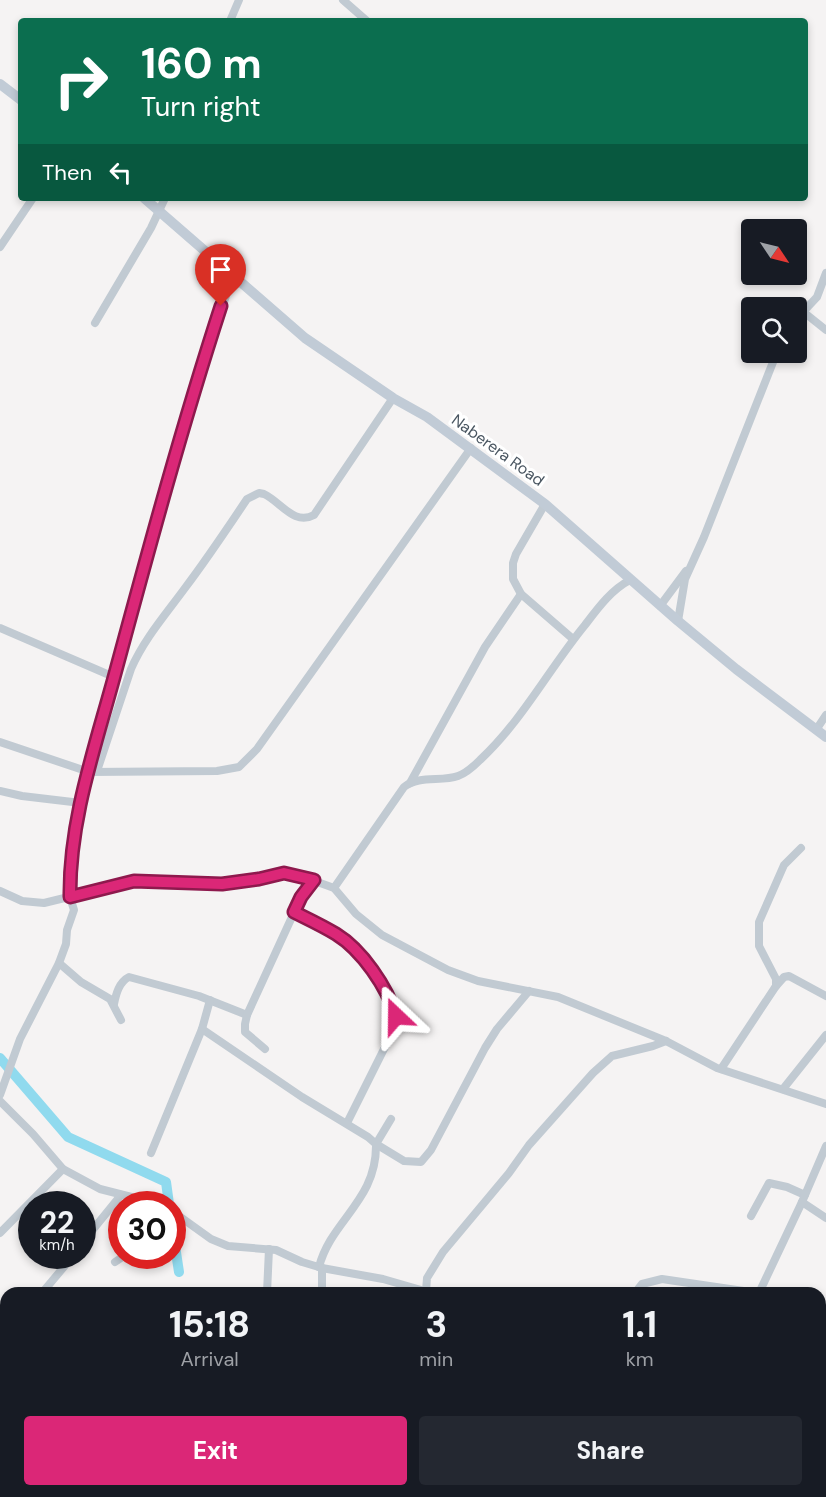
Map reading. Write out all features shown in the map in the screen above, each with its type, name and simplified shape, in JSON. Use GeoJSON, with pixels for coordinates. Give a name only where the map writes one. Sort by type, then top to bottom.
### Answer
{"type":"FeatureCollection","features":[{"type":"Feature","properties":{"kind":"street"},"geometry":{"type":"LineString","coordinates":[[231,18],[239,0]]}},
{"type":"Feature","properties":{"kind":"street"},"geometry":{"type":"LineString","coordinates":[[343,0],[364,18]]}},
{"type":"Feature","properties":{"kind":"street"},"geometry":{"type":"LineString","coordinates":[[0,84],[18,98]]}},
{"type":"Feature","properties":{"kind":"street"},"geometry":{"type":"LineString","coordinates":[[0,247],[31,201]]}},
{"type":"Feature","properties":{"kind":"street","name":"Naberera Road"},"geometry":{"type":"LineString","coordinates":[[148,201],[305,338],[393,398],[427,417],[545,504],[678,621],[736,669],[826,737]]}},
{"type":"Feature","properties":{"kind":"street"},"geometry":{"type":"LineString","coordinates":[[95,323],[164,201]]}},
{"type":"Feature","properties":{"kind":"street"},"geometry":{"type":"LineString","coordinates":[[807,307],[817,297],[826,273]]}},
{"type":"Feature","properties":{"kind":"street"},"geometry":{"type":"LineString","coordinates":[[93,771],[114,677],[151,539],[232,276]]}},
{"type":"Feature","properties":{"kind":"street"},"geometry":{"type":"LineString","coordinates":[[807,316],[826,330]]}},
{"type":"Feature","properties":{"kind":"street"},"geometry":{"type":"LineString","coordinates":[[660,606],[689,566],[704,537],[773,363]]}},
{"type":"Feature","properties":{"kind":"street"},"geometry":{"type":"LineString","coordinates":[[0,1095],[20,1038],[59,963],[66,944],[67,930],[74,915],[70,897],[72,845],[81,803],[141,648],[247,499],[259,493],[264,494],[297,518],[308,519],[314,515],[393,398]]}},
{"type":"Feature","properties":{"kind":"street"},"geometry":{"type":"LineString","coordinates":[[0,742],[93,771],[217,771],[239,767],[257,749],[471,448]]}},
{"type":"Feature","properties":{"kind":"street"},"geometry":{"type":"LineString","coordinates":[[545,504],[525,537],[513,563],[513,579],[521,594],[573,639]]}},
{"type":"Feature","properties":{"kind":"street"},"geometry":{"type":"LineString","coordinates":[[678,621],[689,566]]}},
{"type":"Feature","properties":{"kind":"street"},"geometry":{"type":"LineString","coordinates":[[410,783],[457,777],[470,770],[510,729],[573,639],[614,591],[630,580]]}},
{"type":"Feature","properties":{"kind":"street"},"geometry":{"type":"LineString","coordinates":[[334,888],[398,795],[410,783],[479,657],[521,594]]}},
{"type":"Feature","properties":{"kind":"street"},"geometry":{"type":"LineString","coordinates":[[0,628],[114,677]]}},
{"type":"Feature","properties":{"kind":"street"},"geometry":{"type":"LineString","coordinates":[[816,730],[826,715]]}},
{"type":"Feature","properties":{"kind":"street"},"geometry":{"type":"LineString","coordinates":[[0,791],[81,803]]}},
{"type":"Feature","properties":{"kind":"street"},"geometry":{"type":"LineString","coordinates":[[776,986],[776,979],[759,946],[759,922],[784,865],[801,848]]}},
{"type":"Feature","properties":{"kind":"street"},"geometry":{"type":"LineString","coordinates":[[0,891],[22,901],[33,903],[53,902],[134,881],[222,884],[284,873],[314,880],[334,888],[366,923],[400,946],[468,978],[558,997],[666,1041],[721,1069],[826,1104]]}},
{"type":"Feature","properties":{"kind":"street"},"geometry":{"type":"LineString","coordinates":[[265,1049],[245,1032],[244,1024],[301,897],[314,880]]}},
{"type":"Feature","properties":{"kind":"street"},"geometry":{"type":"LineString","coordinates":[[294,912],[337,934],[359,955],[380,979],[396,1016],[395,1027],[346,1123]]}},
{"type":"Feature","properties":{"kind":"street"},"geometry":{"type":"LineString","coordinates":[[59,963],[69,974],[110,999],[121,1020]]}},
{"type":"Feature","properties":{"kind":"street"},"geometry":{"type":"LineString","coordinates":[[721,1069],[784,977],[789,976],[826,996]]}},
{"type":"Feature","properties":{"kind":"street"},"geometry":{"type":"LineString","coordinates":[[114,1004],[123,981],[129,977],[173,988],[247,1015]]}},
{"type":"Feature","properties":{"kind":"street"},"geometry":{"type":"LineString","coordinates":[[202,1029],[376,1144],[404,1161],[418,1163],[424,1160],[497,1029],[529,990]]}},
{"type":"Feature","properties":{"kind":"street"},"geometry":{"type":"LineString","coordinates":[[151,1153],[202,1029],[210,1000]]}},
{"type":"Feature","properties":{"kind":"street"},"geometry":{"type":"LineString","coordinates":[[783,1089],[826,1035]]}},
{"type":"Feature","properties":{"kind":"street"},"geometry":{"type":"LineString","coordinates":[[428,1287],[427,1278],[437,1260],[509,1173],[529,1145],[599,1067],[612,1056],[666,1041]]}},
{"type":"Feature","properties":{"kind":"street"},"geometry":{"type":"LineString","coordinates":[[0,1101],[63,1169],[90,1185],[108,1192]]}},
{"type":"Feature","properties":{"kind":"street"},"geometry":{"type":"LineString","coordinates":[[322,1287],[320,1267],[322,1256],[330,1240],[367,1187],[376,1144],[391,1119]]}},
{"type":"Feature","properties":{"kind":"street"},"geometry":{"type":"LineString","coordinates":[[761,1287],[804,1199],[826,1146]]}},
{"type":"Feature","properties":{"kind":"street"},"geometry":{"type":"LineString","coordinates":[[0,1233],[63,1169]]}},
{"type":"Feature","properties":{"kind":"street"},"geometry":{"type":"LineString","coordinates":[[752,1216],[769,1183],[787,1187],[826,1218]]}},
{"type":"Feature","properties":{"kind":"street"},"geometry":{"type":"LineString","coordinates":[[96,1226],[108,1211]]}},
{"type":"Feature","properties":{"kind":"street"},"geometry":{"type":"LineString","coordinates":[[186,1221],[219,1243],[228,1246],[269,1249],[320,1267],[399,1287]]}},
{"type":"Feature","properties":{"kind":"street"},"geometry":{"type":"LineString","coordinates":[[267,1287],[269,1249]]}},
{"type":"Feature","properties":{"kind":"street"},"geometry":{"type":"LineString","coordinates":[[47,1287],[62,1269]]}},
{"type":"Feature","properties":{"kind":"street"},"geometry":{"type":"LineString","coordinates":[[640,1287],[642,1284],[671,1279],[721,1287]]}},
{"type":"Feature","properties":{"kind":"waterway"},"geometry":{"type":"LineString","coordinates":[[0,1058],[68,1137],[166,1182],[167,1191]]}},
{"type":"Feature","properties":{"kind":"route"},"geometry":{"type":"LineString","coordinates":[[221,306],[151,539],[93,750],[72,845],[70,897],[134,881],[222,884],[284,873],[314,880],[301,897],[294,912],[337,934],[359,955],[380,979],[396,1016]]}}]}
